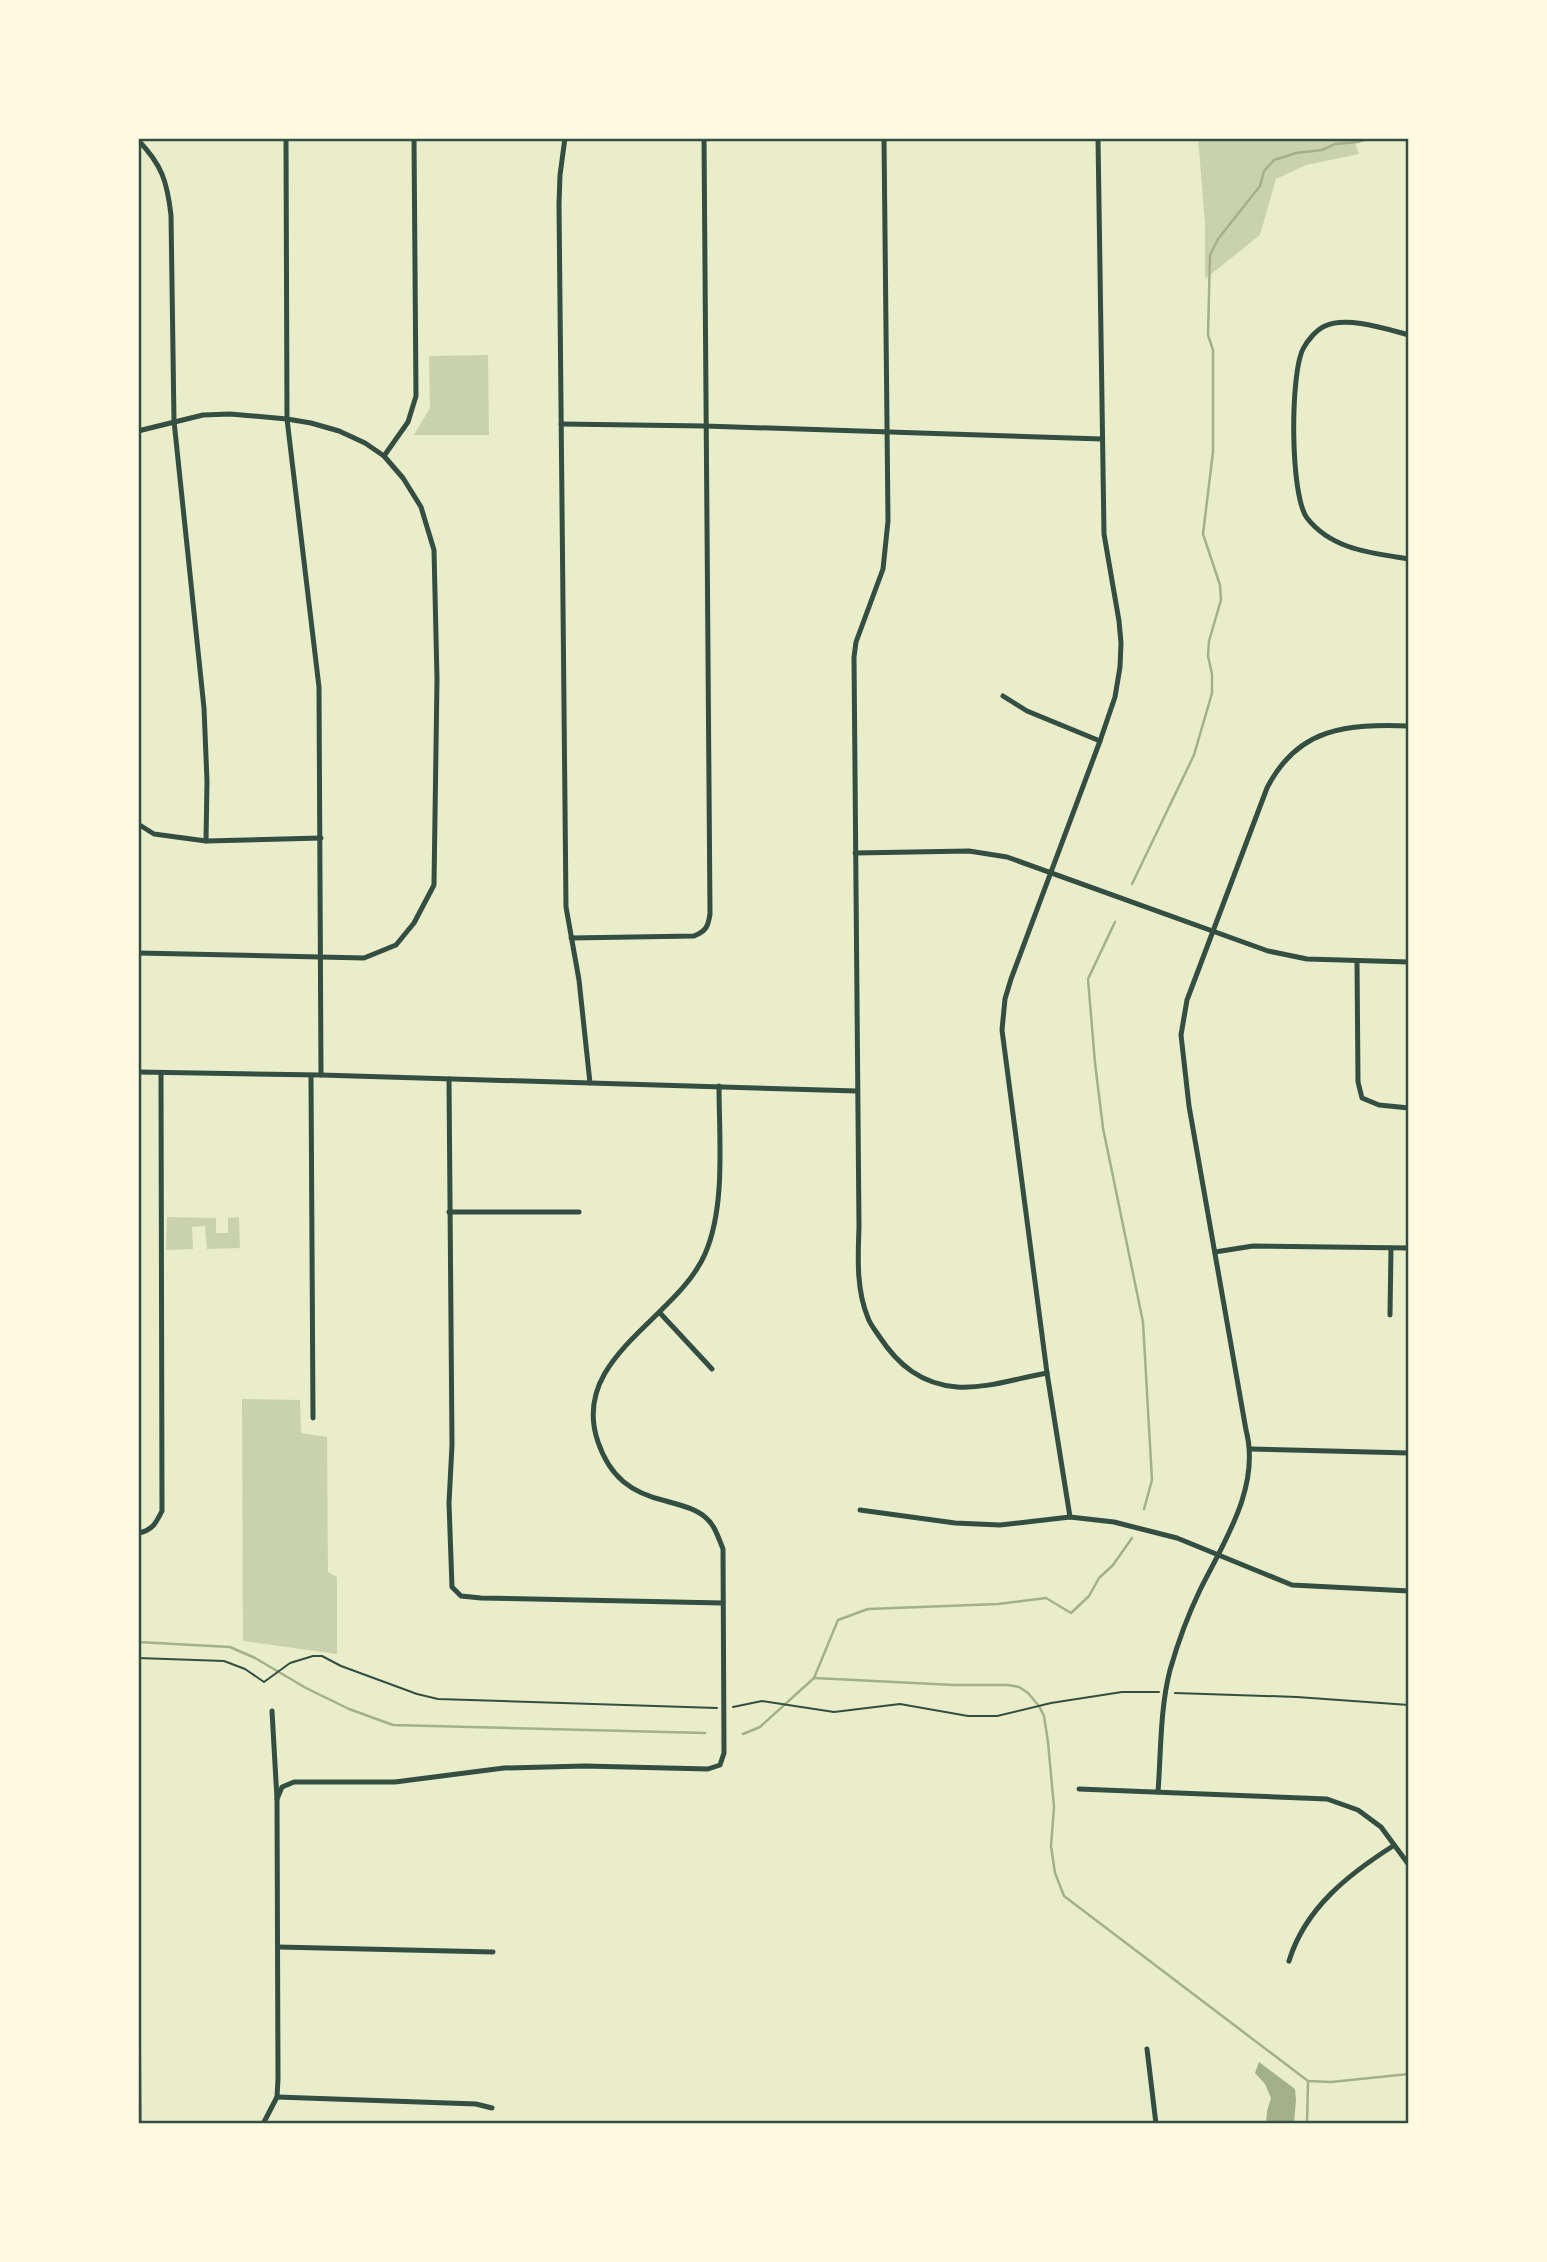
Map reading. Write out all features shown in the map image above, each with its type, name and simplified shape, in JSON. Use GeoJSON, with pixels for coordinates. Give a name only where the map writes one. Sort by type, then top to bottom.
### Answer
{"type":"FeatureCollection","features":[{"type":"Feature","properties":{"kind":"street"},"geometry":{"type":"LineString","coordinates":[[286,138],[287,419],[319,687],[321,1075]]}},
{"type":"Feature","properties":{"kind":"street"},"geometry":{"type":"LineString","coordinates":[[384,456],[408,422],[416,396],[414,138]]}},
{"type":"Feature","properties":{"kind":"street"},"geometry":{"type":"LineString","coordinates":[[565,138],[559,204],[566,907],[579,981],[590,1083]]}},
{"type":"Feature","properties":{"kind":"street"},"geometry":{"type":"LineString","coordinates":[[571,938],[694,936],[708,926],[710,901],[704,138]]}},
{"type":"Feature","properties":{"kind":"street"},"geometry":{"type":"LineString","coordinates":[[884,138],[886,552],[883,569],[856,642],[854,657],[858,1262],[868,1319],[888,1350],[903,1366],[921,1378],[956,1387],[976,1387],[1047,1373]]}},
{"type":"Feature","properties":{"kind":"street"},"geometry":{"type":"LineString","coordinates":[[1070,1517],[1047,1373],[1002,1030],[1010,979],[1115,697],[1121,643],[1104,534],[1098,138]]}},
{"type":"Feature","properties":{"kind":"street"},"geometry":{"type":"LineString","coordinates":[[138,140],[156,160],[167,183],[171,215],[174,421],[204,708],[206,841]]}},
{"type":"Feature","properties":{"kind":"street"},"geometry":{"type":"LineString","coordinates":[[1409,335],[1376,326],[1350,323],[1325,326],[1309,339],[1302,351],[1296,382],[1294,470],[1298,498],[1306,516],[1320,531],[1341,544],[1362,551],[1409,559]]}},
{"type":"Feature","properties":{"kind":"street"},"geometry":{"type":"LineString","coordinates":[[138,431],[203,415],[230,414],[287,419],[339,431],[365,443],[384,456],[421,507],[434,550],[437,679],[434,885],[414,923],[396,945],[364,958],[138,953]]}},
{"type":"Feature","properties":{"kind":"street"},"geometry":{"type":"LineString","coordinates":[[561,424],[1102,439]]}},
{"type":"Feature","properties":{"kind":"street"},"geometry":{"type":"LineString","coordinates":[[1003,696],[1027,711],[1100,741]]}},
{"type":"Feature","properties":{"kind":"street"},"geometry":{"type":"LineString","coordinates":[[1158,1792],[1170,1673],[1182,1631],[1235,1523],[1251,1449],[1189,1106],[1181,1035],[1187,1000],[1266,788],[1285,760],[1309,741],[1328,732],[1356,726],[1409,726]]}},
{"type":"Feature","properties":{"kind":"street"},"geometry":{"type":"LineString","coordinates":[[138,824],[154,834],[206,841],[321,838]]}},
{"type":"Feature","properties":{"kind":"street"},"geometry":{"type":"LineString","coordinates":[[855,853],[969,851],[1007,857],[1212,932],[1286,955],[1307,959],[1409,961]]}},
{"type":"Feature","properties":{"kind":"street"},"geometry":{"type":"LineString","coordinates":[[1357,961],[1358,1082],[1362,1098],[1379,1105],[1409,1108]]}},
{"type":"Feature","properties":{"kind":"street"},"geometry":{"type":"LineString","coordinates":[[138,1072],[857,1091]]}},
{"type":"Feature","properties":{"kind":"street"},"geometry":{"type":"LineString","coordinates":[[138,1533],[146,1532],[155,1525],[162,1511],[161,1073]]}},
{"type":"Feature","properties":{"kind":"street"},"geometry":{"type":"LineString","coordinates":[[311,1076],[313,1418]]}},
{"type":"Feature","properties":{"kind":"street"},"geometry":{"type":"LineString","coordinates":[[449,1079],[452,1445],[449,1503],[452,1587],[461,1596],[481,1598],[723,1604]]}},
{"type":"Feature","properties":{"kind":"street"},"geometry":{"type":"LineString","coordinates":[[277,1799],[282,1787],[295,1782],[395,1782],[504,1768],[585,1766],[708,1769],[720,1765],[724,1753],[723,1549],[715,1528],[704,1516],[684,1506],[644,1496],[619,1479],[604,1457],[597,1439],[594,1419],[594,1398],[608,1366],[688,1280],[704,1257],[715,1228],[719,1086]]}},
{"type":"Feature","properties":{"kind":"street"},"geometry":{"type":"LineString","coordinates":[[449,1212],[579,1212]]}},
{"type":"Feature","properties":{"kind":"street"},"geometry":{"type":"LineString","coordinates":[[1215,1252],[1253,1247],[1409,1248]]}},
{"type":"Feature","properties":{"kind":"street"},"geometry":{"type":"LineString","coordinates":[[1390,1315],[1391,1248]]}},
{"type":"Feature","properties":{"kind":"street"},"geometry":{"type":"LineString","coordinates":[[660,1313],[712,1369]]}},
{"type":"Feature","properties":{"kind":"street"},"geometry":{"type":"LineString","coordinates":[[1251,1449],[1409,1453]]}},
{"type":"Feature","properties":{"kind":"street"},"geometry":{"type":"LineString","coordinates":[[860,1510],[956,1523],[1000,1525],[1070,1517],[1146,1528],[1292,1585],[1409,1591]]}},
{"type":"Feature","properties":{"kind":"street"},"geometry":{"type":"LineString","coordinates":[[262,2124],[277,2097],[277,1799],[272,1711]]}},
{"type":"Feature","properties":{"kind":"street"},"geometry":{"type":"LineString","coordinates":[[1079,1789],[1326,1799],[1358,1810],[1381,1828],[1409,1865]]}},
{"type":"Feature","properties":{"kind":"street"},"geometry":{"type":"LineString","coordinates":[[1289,1961],[1294,1944],[1326,1898],[1361,1867],[1394,1846]]}},
{"type":"Feature","properties":{"kind":"street"},"geometry":{"type":"LineString","coordinates":[[278,1947],[493,1952]]}},
{"type":"Feature","properties":{"kind":"street"},"geometry":{"type":"LineString","coordinates":[[138,1968],[139,2124]]}},
{"type":"Feature","properties":{"kind":"street"},"geometry":{"type":"LineString","coordinates":[[1147,2049],[1156,2124]]}},
{"type":"Feature","properties":{"kind":"street"},"geometry":{"type":"LineString","coordinates":[[277,2097],[476,2104],[492,2108]]}},
{"type":"Feature","properties":{"kind":"path"},"geometry":{"type":"LineString","coordinates":[[138,1658],[224,1661],[245,1669],[262,1682],[271,1680],[290,1663],[321,1656],[354,1671],[438,1699],[724,1708],[753,1701],[767,1701],[834,1712],[900,1704],[968,1716],[997,1716],[1051,1703],[1122,1692],[1297,1697],[1409,1705]]}},
{"type":"Feature","properties":{"kind":"shaded area"},"geometry":{"type":"Polygon","coordinates":[[[1198,138],[1353,138],[1359,154],[1306,165],[1276,179],[1260,235],[1205,279],[1205,223],[1198,138]]]}},
{"type":"Feature","properties":{"kind":"shaded area"},"geometry":{"type":"Polygon","coordinates":[[[488,355],[489,435],[414,435],[430,408],[429,356],[488,355]]]}},
{"type":"Feature","properties":{"kind":"shaded area"},"geometry":{"type":"Polygon","coordinates":[[[167,1217],[216,1218],[216,1233],[228,1233],[228,1218],[239,1217],[240,1248],[207,1249],[205,1226],[192,1227],[193,1249],[166,1250],[167,1217]]]}},
{"type":"Feature","properties":{"kind":"shaded area"},"geometry":{"type":"Polygon","coordinates":[[[242,1399],[300,1400],[301,1433],[327,1437],[328,1572],[337,1577],[337,1654],[243,1641],[242,1399]]]}},
{"type":"Feature","properties":{"kind":"shaded area"},"geometry":{"type":"Polygon","coordinates":[[[1259,2062],[1295,2089],[1294,2124],[1266,2124],[1271,2098],[1265,2084],[1255,2073],[1259,2062]]]}},
{"type":"Feature","properties":{"kind":"waterway"},"geometry":{"type":"LineString","coordinates":[[1132,884],[1194,755],[1212,693],[1209,641],[1221,600],[1220,585],[1203,534],[1213,452],[1213,350],[1208,335],[1210,255],[1218,239],[1260,186],[1264,171],[1274,160],[1369,138]]}},
{"type":"Feature","properties":{"kind":"waterway"},"geometry":{"type":"LineString","coordinates":[[1115,922],[1088,979],[1103,1128],[1143,1322],[1152,1480],[1144,1509]]}},
{"type":"Feature","properties":{"kind":"waterway"},"geometry":{"type":"LineString","coordinates":[[743,1734],[760,1727],[814,1678],[838,1620],[868,1609],[998,1604],[1046,1598],[1071,1613],[1089,1596],[1099,1578],[1113,1565],[1132,1538]]}},
{"type":"Feature","properties":{"kind":"waterway"},"geometry":{"type":"LineString","coordinates":[[138,1642],[230,1647],[349,1709],[393,1725],[705,1733]]}},
{"type":"Feature","properties":{"kind":"waterway"},"geometry":{"type":"LineString","coordinates":[[814,1678],[1019,1687],[1028,1693],[1044,1716],[1054,1807],[1051,1846],[1055,1873],[1064,1896],[1308,2081],[1331,2082],[1409,2074]]}},
{"type":"Feature","properties":{"kind":"waterway"},"geometry":{"type":"LineString","coordinates":[[1307,2124],[1308,2082]]}}]}
